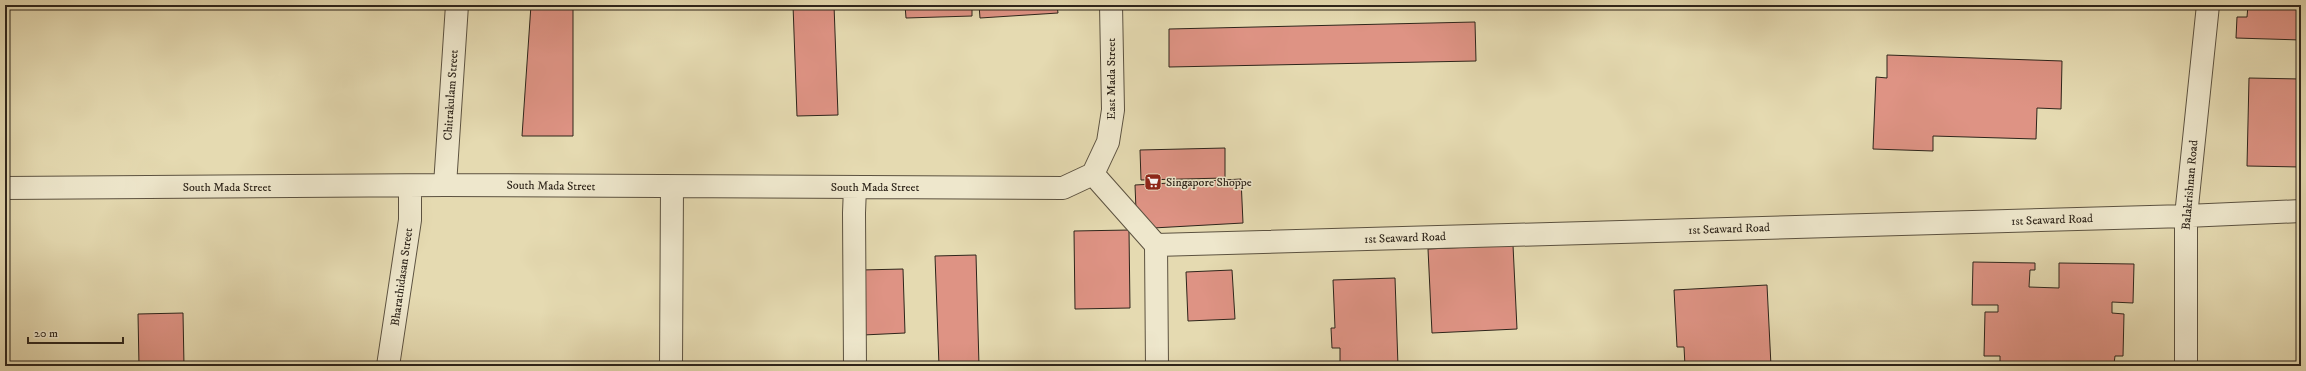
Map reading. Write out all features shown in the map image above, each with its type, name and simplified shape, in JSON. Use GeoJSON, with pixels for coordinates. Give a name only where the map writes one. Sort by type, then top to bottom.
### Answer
{"type":"FeatureCollection","features":[{"type":"Feature","properties":{"kind":"street","name":"Chitrakulam Street"},"geometry":{"type":"LineString","coordinates":[[445,185],[457,5]]}},
{"type":"Feature","properties":{"kind":"street","name":"East Mada Street"},"geometry":{"type":"LineString","coordinates":[[1093,174],[1108,142],[1114,110],[1111,5]]}},
{"type":"Feature","properties":{"kind":"street","name":"Balakrishnan Road"},"geometry":{"type":"LineString","coordinates":[[2186,366],[2186,216],[2208,5]]}},
{"type":"Feature","properties":{"kind":"street","name":"South Mada Street"},"geometry":{"type":"LineString","coordinates":[[5,188],[410,187],[445,185],[672,188],[1063,188],[1093,174]]}},
{"type":"Feature","properties":{"kind":"street"},"geometry":{"type":"LineString","coordinates":[[1093,174],[1156,245],[1157,366]]}},
{"type":"Feature","properties":{"kind":"street","name":"Bharathidasan Street"},"geometry":{"type":"LineString","coordinates":[[388,366],[410,220],[410,187]]}},
{"type":"Feature","properties":{"kind":"street"},"geometry":{"type":"LineString","coordinates":[[855,366],[854,213],[856,187]]}},
{"type":"Feature","properties":{"kind":"street"},"geometry":{"type":"LineString","coordinates":[[671,366],[672,188]]}},
{"type":"Feature","properties":{"kind":"street","name":"1st Seaward Road"},"geometry":{"type":"LineString","coordinates":[[1156,245],[2186,216],[2301,211]]}},
{"type":"Feature","properties":{"kind":"building"},"geometry":{"type":"Polygon","coordinates":[[[531,5],[573,5],[573,136],[522,136],[531,5]]]}},
{"type":"Feature","properties":{"kind":"building"},"geometry":{"type":"Polygon","coordinates":[[[668,5],[668,8],[603,6],[668,5]]]}},
{"type":"Feature","properties":{"kind":"building"},"geometry":{"type":"Polygon","coordinates":[[[793,5],[834,5],[838,115],[797,116],[793,5]]]}},
{"type":"Feature","properties":{"kind":"building"},"geometry":{"type":"Polygon","coordinates":[[[905,5],[972,5],[972,16],[906,18],[905,5]]]}},
{"type":"Feature","properties":{"kind":"building"},"geometry":{"type":"Polygon","coordinates":[[[979,5],[1057,5],[1058,13],[980,18],[979,5]]]}},
{"type":"Feature","properties":{"kind":"building"},"geometry":{"type":"Polygon","coordinates":[[[2248,5],[2301,5],[2301,40],[2236,38],[2237,17],[2247,17],[2248,5]]]}},
{"type":"Feature","properties":{"kind":"building"},"geometry":{"type":"Polygon","coordinates":[[[1475,22],[1476,61],[1169,67],[1169,29],[1475,22]]]}},
{"type":"Feature","properties":{"kind":"building"},"geometry":{"type":"Polygon","coordinates":[[[1887,55],[2062,61],[2061,109],[2037,108],[2036,139],[1933,136],[1933,151],[1873,149],[1876,77],[1887,78],[1887,55]]]}},
{"type":"Feature","properties":{"kind":"building"},"geometry":{"type":"Polygon","coordinates":[[[2249,78],[2301,79],[2301,167],[2247,166],[2249,78]]]}},
{"type":"Feature","properties":{"kind":"building"},"geometry":{"type":"Polygon","coordinates":[[[1225,148],[1225,178],[1141,180],[1140,150],[1225,148]]]}},
{"type":"Feature","properties":{"kind":"building"},"geometry":{"type":"Polygon","coordinates":[[[1241,179],[1243,223],[1153,228],[1136,210],[1135,185],[1241,179]]]}},
{"type":"Feature","properties":{"kind":"building"},"geometry":{"type":"Polygon","coordinates":[[[1129,230],[1130,308],[1075,309],[1074,231],[1129,230]]]}},
{"type":"Feature","properties":{"kind":"building"},"geometry":{"type":"Polygon","coordinates":[[[1513,245],[1517,329],[1432,333],[1428,249],[1513,245]]]}},
{"type":"Feature","properties":{"kind":"building"},"geometry":{"type":"Polygon","coordinates":[[[976,255],[979,366],[939,366],[935,256],[976,255]]]}},
{"type":"Feature","properties":{"kind":"building"},"geometry":{"type":"Polygon","coordinates":[[[1973,262],[2035,263],[2035,270],[2030,270],[2029,287],[2059,288],[2059,263],[2134,264],[2133,303],[2112,302],[2112,313],[2124,314],[2123,356],[2115,356],[2114,364],[2133,364],[2133,366],[2000,366],[2000,356],[1984,356],[1985,312],[1998,312],[1998,305],[1972,305],[1973,262]]]}},
{"type":"Feature","properties":{"kind":"building"},"geometry":{"type":"Polygon","coordinates":[[[903,269],[905,333],[863,335],[861,270],[903,269]]]}},
{"type":"Feature","properties":{"kind":"building"},"geometry":{"type":"Polygon","coordinates":[[[1232,270],[1235,319],[1188,321],[1186,272],[1232,270]]]}},
{"type":"Feature","properties":{"kind":"building"},"geometry":{"type":"Polygon","coordinates":[[[1395,278],[1398,366],[1340,366],[1340,348],[1332,348],[1331,328],[1335,328],[1333,280],[1395,278]]]}},
{"type":"Feature","properties":{"kind":"building"},"geometry":{"type":"Polygon","coordinates":[[[1767,285],[1771,366],[1685,366],[1684,347],[1677,347],[1674,290],[1767,285]]]}},
{"type":"Feature","properties":{"kind":"building"},"geometry":{"type":"Polygon","coordinates":[[[183,313],[184,366],[139,366],[138,314],[183,313]]]}},
{"type":"Feature","properties":{"kind":"place","name":"Singapore Shoppe"},"geometry":{"type":"Point","coordinates":[1153,182]}}]}
